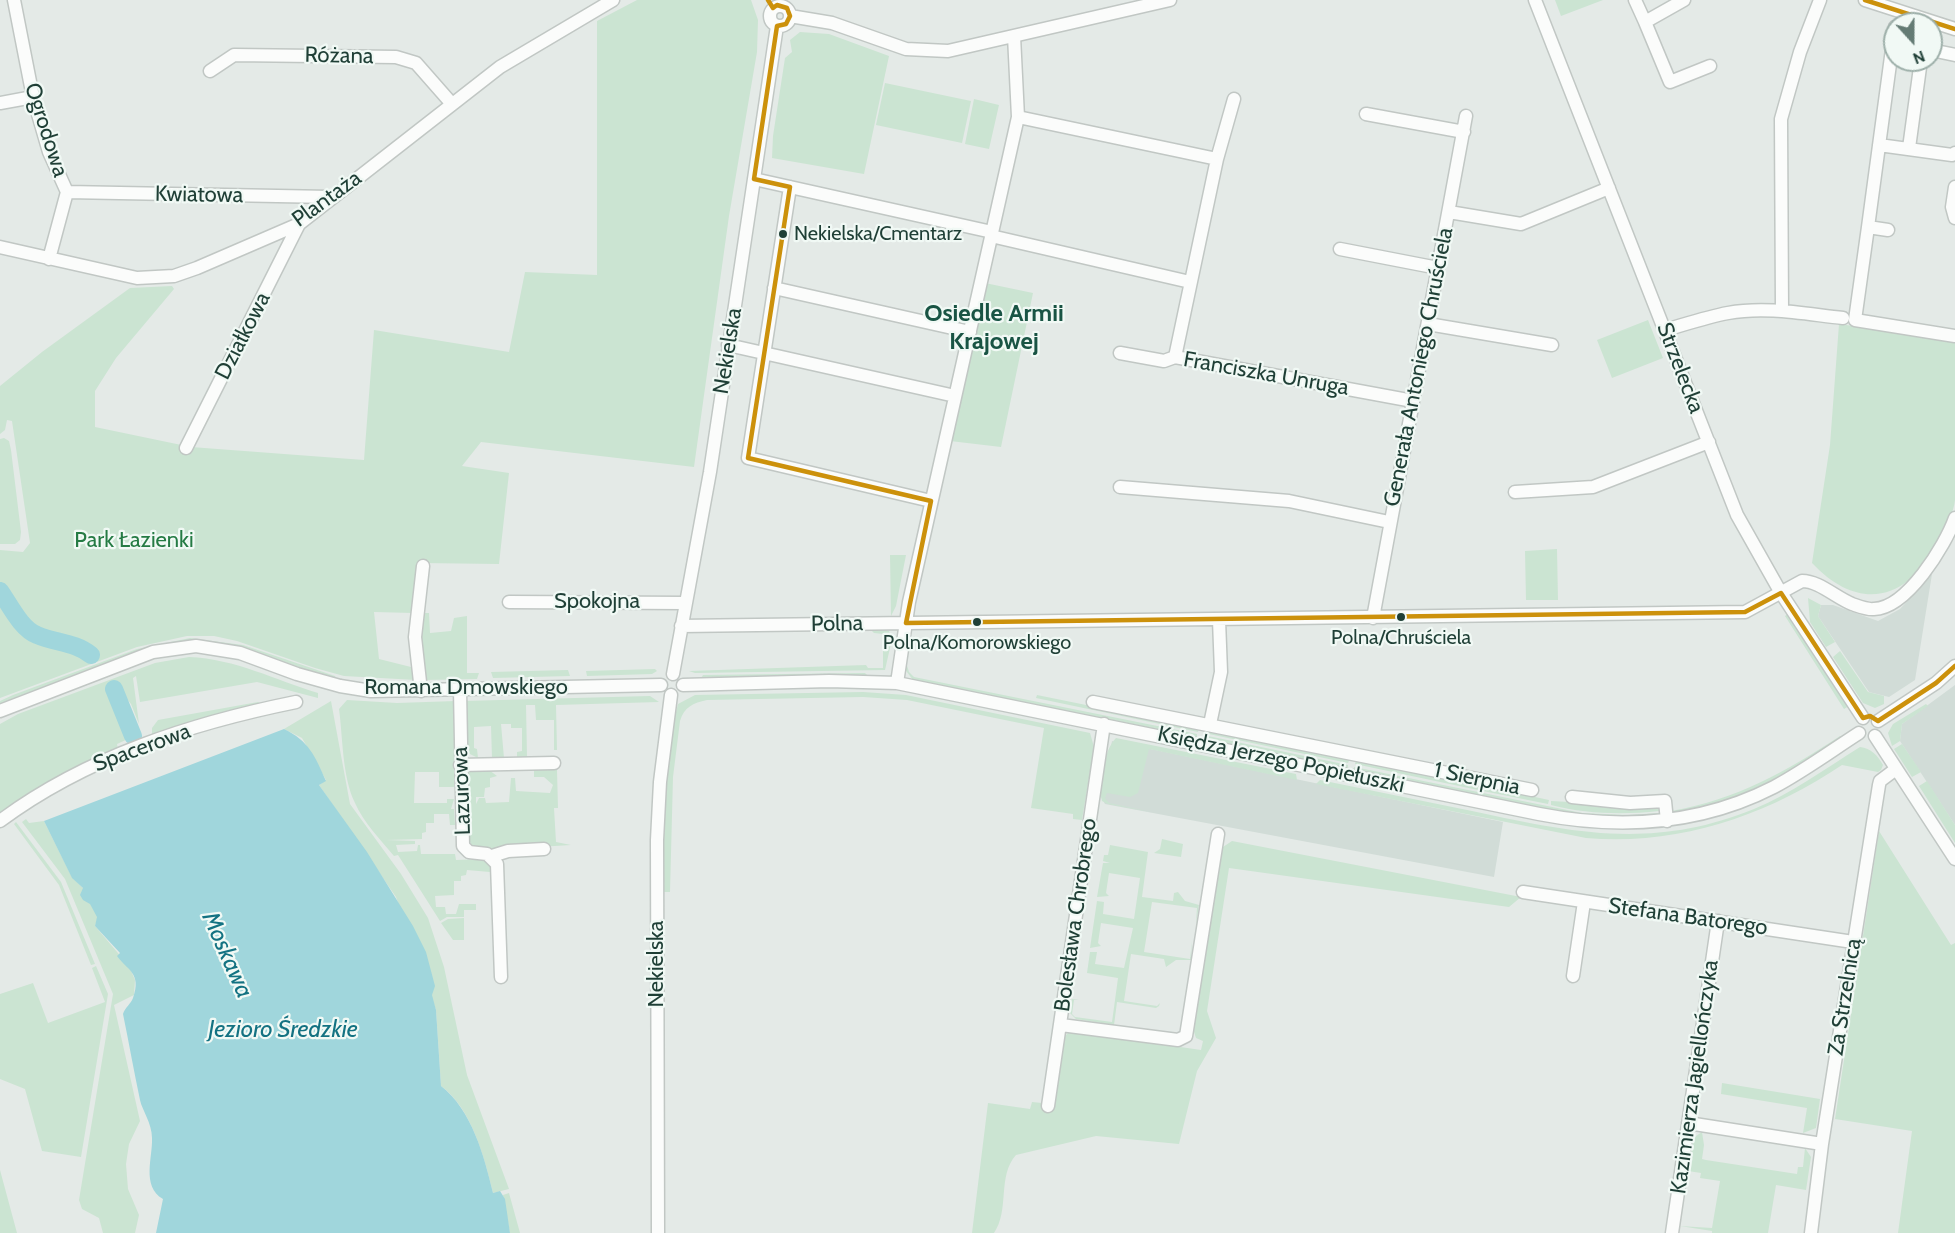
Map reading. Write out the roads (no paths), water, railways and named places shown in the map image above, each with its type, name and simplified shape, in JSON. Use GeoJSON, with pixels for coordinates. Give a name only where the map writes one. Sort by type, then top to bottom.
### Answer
{"type":"FeatureCollection","features":[{"type":"Feature","properties":{"kind":"street","name":"Ogrodowa"},"geometry":{"type":"LineString","coordinates":[[14,0],[33,97],[50,152],[67,192],[49,259]]}},
{"type":"Feature","properties":{"kind":"street","name":"Plantaża"},"geometry":{"type":"LineString","coordinates":[[0,247],[152,279],[174,276],[197,268],[299,224],[500,67],[613,0]]}},
{"type":"Feature","properties":{"kind":"street"},"geometry":{"type":"LineString","coordinates":[[790,16],[832,23],[906,49],[948,51],[1170,0]]}},
{"type":"Feature","properties":{"kind":"street","name":"Strzelecka"},"geometry":{"type":"LineString","coordinates":[[1535,0],[1737,515],[1781,593],[1863,718]]}},
{"type":"Feature","properties":{"kind":"street"},"geometry":{"type":"LineString","coordinates":[[1635,0],[1670,82],[1710,66]]}},
{"type":"Feature","properties":{"kind":"street"},"geometry":{"type":"LineString","coordinates":[[1645,22],[1684,0]]}},
{"type":"Feature","properties":{"kind":"street"},"geometry":{"type":"LineString","coordinates":[[1782,311],[1781,119],[1800,52],[1820,0]]}},
{"type":"Feature","properties":{"kind":"street"},"geometry":{"type":"LineString","coordinates":[[1865,0],[1880,2],[1897,11],[1955,28]]}},
{"type":"Feature","properties":{"kind":"street"},"geometry":{"type":"LineString","coordinates":[[771,4],[787,8],[790,16],[786,24],[777,26],[770,20],[771,4]]}},
{"type":"Feature","properties":{"kind":"street","name":"Nekielska"},"geometry":{"type":"LineString","coordinates":[[673,674],[710,472],[777,26]]}},
{"type":"Feature","properties":{"kind":"street"},"geometry":{"type":"LineString","coordinates":[[897,683],[906,623],[931,501],[1018,117],[1014,36]]}},
{"type":"Feature","properties":{"kind":"street","name":"Różana"},"geometry":{"type":"LineString","coordinates":[[210,71],[234,55],[396,57],[416,63],[452,104]]}},
{"type":"Feature","properties":{"kind":"street"},"geometry":{"type":"LineString","coordinates":[[1849,319],[1868,226],[1890,72]]}},
{"type":"Feature","properties":{"kind":"street"},"geometry":{"type":"LineString","coordinates":[[1909,148],[1919,72]]}},
{"type":"Feature","properties":{"kind":"street"},"geometry":{"type":"LineString","coordinates":[[0,103],[33,97]]}},
{"type":"Feature","properties":{"kind":"street"},"geometry":{"type":"LineString","coordinates":[[1175,357],[1217,159],[1234,99]]}},
{"type":"Feature","properties":{"kind":"street"},"geometry":{"type":"LineString","coordinates":[[1366,114],[1464,132]]}},
{"type":"Feature","properties":{"kind":"street","name":"Generała Antoniego Chruściela"},"geometry":{"type":"LineString","coordinates":[[1373,618],[1466,116]]}},
{"type":"Feature","properties":{"kind":"street"},"geometry":{"type":"LineString","coordinates":[[1018,117],[1217,159]]}},
{"type":"Feature","properties":{"kind":"street"},"geometry":{"type":"LineString","coordinates":[[1879,145],[1954,157]]}},
{"type":"Feature","properties":{"kind":"street"},"geometry":{"type":"LineString","coordinates":[[754,179],[1190,282]]}},
{"type":"Feature","properties":{"kind":"street"},"geometry":{"type":"LineString","coordinates":[[790,187],[748,458],[931,501]]}},
{"type":"Feature","properties":{"kind":"street"},"geometry":{"type":"LineString","coordinates":[[1955,187],[1952,207],[1955,218]]}},
{"type":"Feature","properties":{"kind":"street"},"geometry":{"type":"LineString","coordinates":[[1449,212],[1521,224],[1609,188]]}},
{"type":"Feature","properties":{"kind":"street","name":"Kwiatowa"},"geometry":{"type":"LineString","coordinates":[[67,192],[330,198]]}},
{"type":"Feature","properties":{"kind":"street","name":"Działkowa"},"geometry":{"type":"LineString","coordinates":[[186,448],[299,224]]}},
{"type":"Feature","properties":{"kind":"street"},"geometry":{"type":"LineString","coordinates":[[1868,226],[1888,230]]}},
{"type":"Feature","properties":{"kind":"street"},"geometry":{"type":"LineString","coordinates":[[1340,249],[1438,268]]}},
{"type":"Feature","properties":{"kind":"street"},"geometry":{"type":"LineString","coordinates":[[774,288],[970,332]]}},
{"type":"Feature","properties":{"kind":"street"},"geometry":{"type":"LineString","coordinates":[[1665,330],[1728,313],[1782,311],[1955,336]]}},
{"type":"Feature","properties":{"kind":"street"},"geometry":{"type":"LineString","coordinates":[[1428,324],[1552,345]]}},
{"type":"Feature","properties":{"kind":"street"},"geometry":{"type":"LineString","coordinates":[[728,345],[955,396]]}},
{"type":"Feature","properties":{"kind":"street","name":"Franciszka Unruga"},"geometry":{"type":"LineString","coordinates":[[1120,353],[1164,361],[1175,357],[1413,401]]}},
{"type":"Feature","properties":{"kind":"street"},"geometry":{"type":"LineString","coordinates":[[1515,492],[1593,487],[1709,442]]}},
{"type":"Feature","properties":{"kind":"street"},"geometry":{"type":"LineString","coordinates":[[1120,487],[1288,501],[1389,522]]}},
{"type":"Feature","properties":{"kind":"street","name":"Polna"},"geometry":{"type":"LineString","coordinates":[[681,626],[1745,612],[1802,581],[1813,581],[1832,596],[1874,609],[1891,604],[1936,557],[1955,518]]}},
{"type":"Feature","properties":{"kind":"street"},"geometry":{"type":"LineString","coordinates":[[421,691],[415,637],[423,566]]}},
{"type":"Feature","properties":{"kind":"street","name":"Spokojna"},"geometry":{"type":"LineString","coordinates":[[509,602],[685,603]]}},
{"type":"Feature","properties":{"kind":"street"},"geometry":{"type":"LineString","coordinates":[[1210,724],[1221,672],[1219,620]]}},
{"type":"Feature","properties":{"kind":"street","name":"Romana Dmowskiego"},"geometry":{"type":"LineString","coordinates":[[0,711],[153,652],[196,646],[240,653],[340,686],[371,691],[661,685]]}},
{"type":"Feature","properties":{"kind":"street"},"geometry":{"type":"LineString","coordinates":[[1878,721],[1922,693],[1955,666]]}},
{"type":"Feature","properties":{"kind":"street"},"geometry":{"type":"LineString","coordinates":[[673,674],[679,677],[682,685],[678,694],[671,695],[665,693],[661,685],[666,676],[673,674]]}},
{"type":"Feature","properties":{"kind":"street","name":"Księdza Jerzego Popiełuszki"},"geometry":{"type":"LineString","coordinates":[[682,685],[829,681],[897,683],[1575,821],[1607,824],[1667,821],[1718,810],[1754,796],[1810,766],[1859,733]]}},
{"type":"Feature","properties":{"kind":"street","name":"Lazurowa"},"geometry":{"type":"LineString","coordinates":[[460,690],[463,846],[469,852],[492,856],[497,868],[501,976]]}},
{"type":"Feature","properties":{"kind":"street","name":"Nekielska"},"geometry":{"type":"LineString","coordinates":[[658,1233],[657,840],[660,782],[671,695]]}},
{"type":"Feature","properties":{"kind":"street","name":"Spacerowa"},"geometry":{"type":"LineString","coordinates":[[0,821],[71,775],[138,747],[207,724],[296,702]]}},
{"type":"Feature","properties":{"kind":"street","name":"1 Sierpnia"},"geometry":{"type":"LineString","coordinates":[[1093,702],[1532,790]]}},
{"type":"Feature","properties":{"kind":"street"},"geometry":{"type":"LineString","coordinates":[[1870,716],[1878,721],[1880,728],[1875,736],[1868,738],[1859,733],[1858,723],[1863,718],[1870,716]]}},
{"type":"Feature","properties":{"kind":"street","name":"Bolesława Chrobrego"},"geometry":{"type":"LineString","coordinates":[[1048,1106],[1104,724]]}},
{"type":"Feature","properties":{"kind":"street"},"geometry":{"type":"LineString","coordinates":[[1875,736],[1955,859]]}},
{"type":"Feature","properties":{"kind":"street"},"geometry":{"type":"LineString","coordinates":[[460,765],[554,763]]}},
{"type":"Feature","properties":{"kind":"street","name":"Za Strzelnicą"},"geometry":{"type":"LineString","coordinates":[[1811,1233],[1822,1144],[1879,785],[1880,781],[1896,769]]}},
{"type":"Feature","properties":{"kind":"street"},"geometry":{"type":"LineString","coordinates":[[1572,797],[1630,803],[1665,801],[1667,821]]}},
{"type":"Feature","properties":{"kind":"street"},"geometry":{"type":"LineString","coordinates":[[1061,1025],[1178,1040],[1184,1038],[1187,1033],[1218,834]]}},
{"type":"Feature","properties":{"kind":"street"},"geometry":{"type":"LineString","coordinates":[[492,856],[508,851],[544,849]]}},
{"type":"Feature","properties":{"kind":"street","name":"Stefana Batorego"},"geometry":{"type":"LineString","coordinates":[[1523,892],[1853,942]]}},
{"type":"Feature","properties":{"kind":"street"},"geometry":{"type":"LineString","coordinates":[[1573,976],[1584,902]]}},
{"type":"Feature","properties":{"kind":"street","name":"Kazimierza Jagiellończyka"},"geometry":{"type":"LineString","coordinates":[[1672,1233],[1718,921]]}},
{"type":"Feature","properties":{"kind":"street"},"geometry":{"type":"LineString","coordinates":[[1688,1123],[1822,1144]]}},
{"type":"Feature","properties":{"kind":"water"},"geometry":{"type":"Polygon","coordinates":[[[117,691],[136,730],[137,735],[130,738],[119,716],[113,692],[117,691]]]}},
{"type":"Feature","properties":{"kind":"water","name":"Jezioro Średzkie"},"geometry":{"type":"Polygon","coordinates":[[[284,729],[300,739],[314,757],[326,781],[319,785],[367,852],[413,926],[426,952],[435,986],[432,995],[436,1010],[441,1086],[452,1096],[469,1121],[481,1149],[493,1193],[500,1191],[505,1199],[510,1233],[156,1233],[163,1199],[152,1187],[150,1179],[152,1132],[140,1100],[123,1014],[133,998],[135,977],[117,956],[120,953],[95,926],[97,917],[90,904],[80,895],[83,888],[72,878],[44,821],[284,729]]]}},
{"type":"Feature","properties":{"kind":"waterway","name":"Moskawa"},"geometry":{"type":"LineString","coordinates":[[0,591],[21,622],[31,632],[72,645],[91,655]]}},
{"type":"Feature","properties":{"kind":"waterway","name":"Moskawa"},"geometry":{"type":"LineString","coordinates":[[114,689],[133,736]]}},
{"type":"Feature","properties":{"kind":"place","name":"Nekielska/Cmentarz"},"geometry":{"type":"Point","coordinates":[783,234]}},
{"type":"Feature","properties":{"kind":"place","name":"Polna/Chruściela"},"geometry":{"type":"Point","coordinates":[1401,617]}},
{"type":"Feature","properties":{"kind":"place","name":"Polna/Komorowskiego"},"geometry":{"type":"Point","coordinates":[977,622]}},
{"type":"Feature","properties":{"kind":"district","name":"Osiedle Armii Krajowej"},"geometry":{"type":"Point","coordinates":[994,328]}},
{"type":"Feature","properties":{"kind":"park label","name":"Park Łazienki"},"geometry":{"type":"Point","coordinates":[134,541]}}]}
